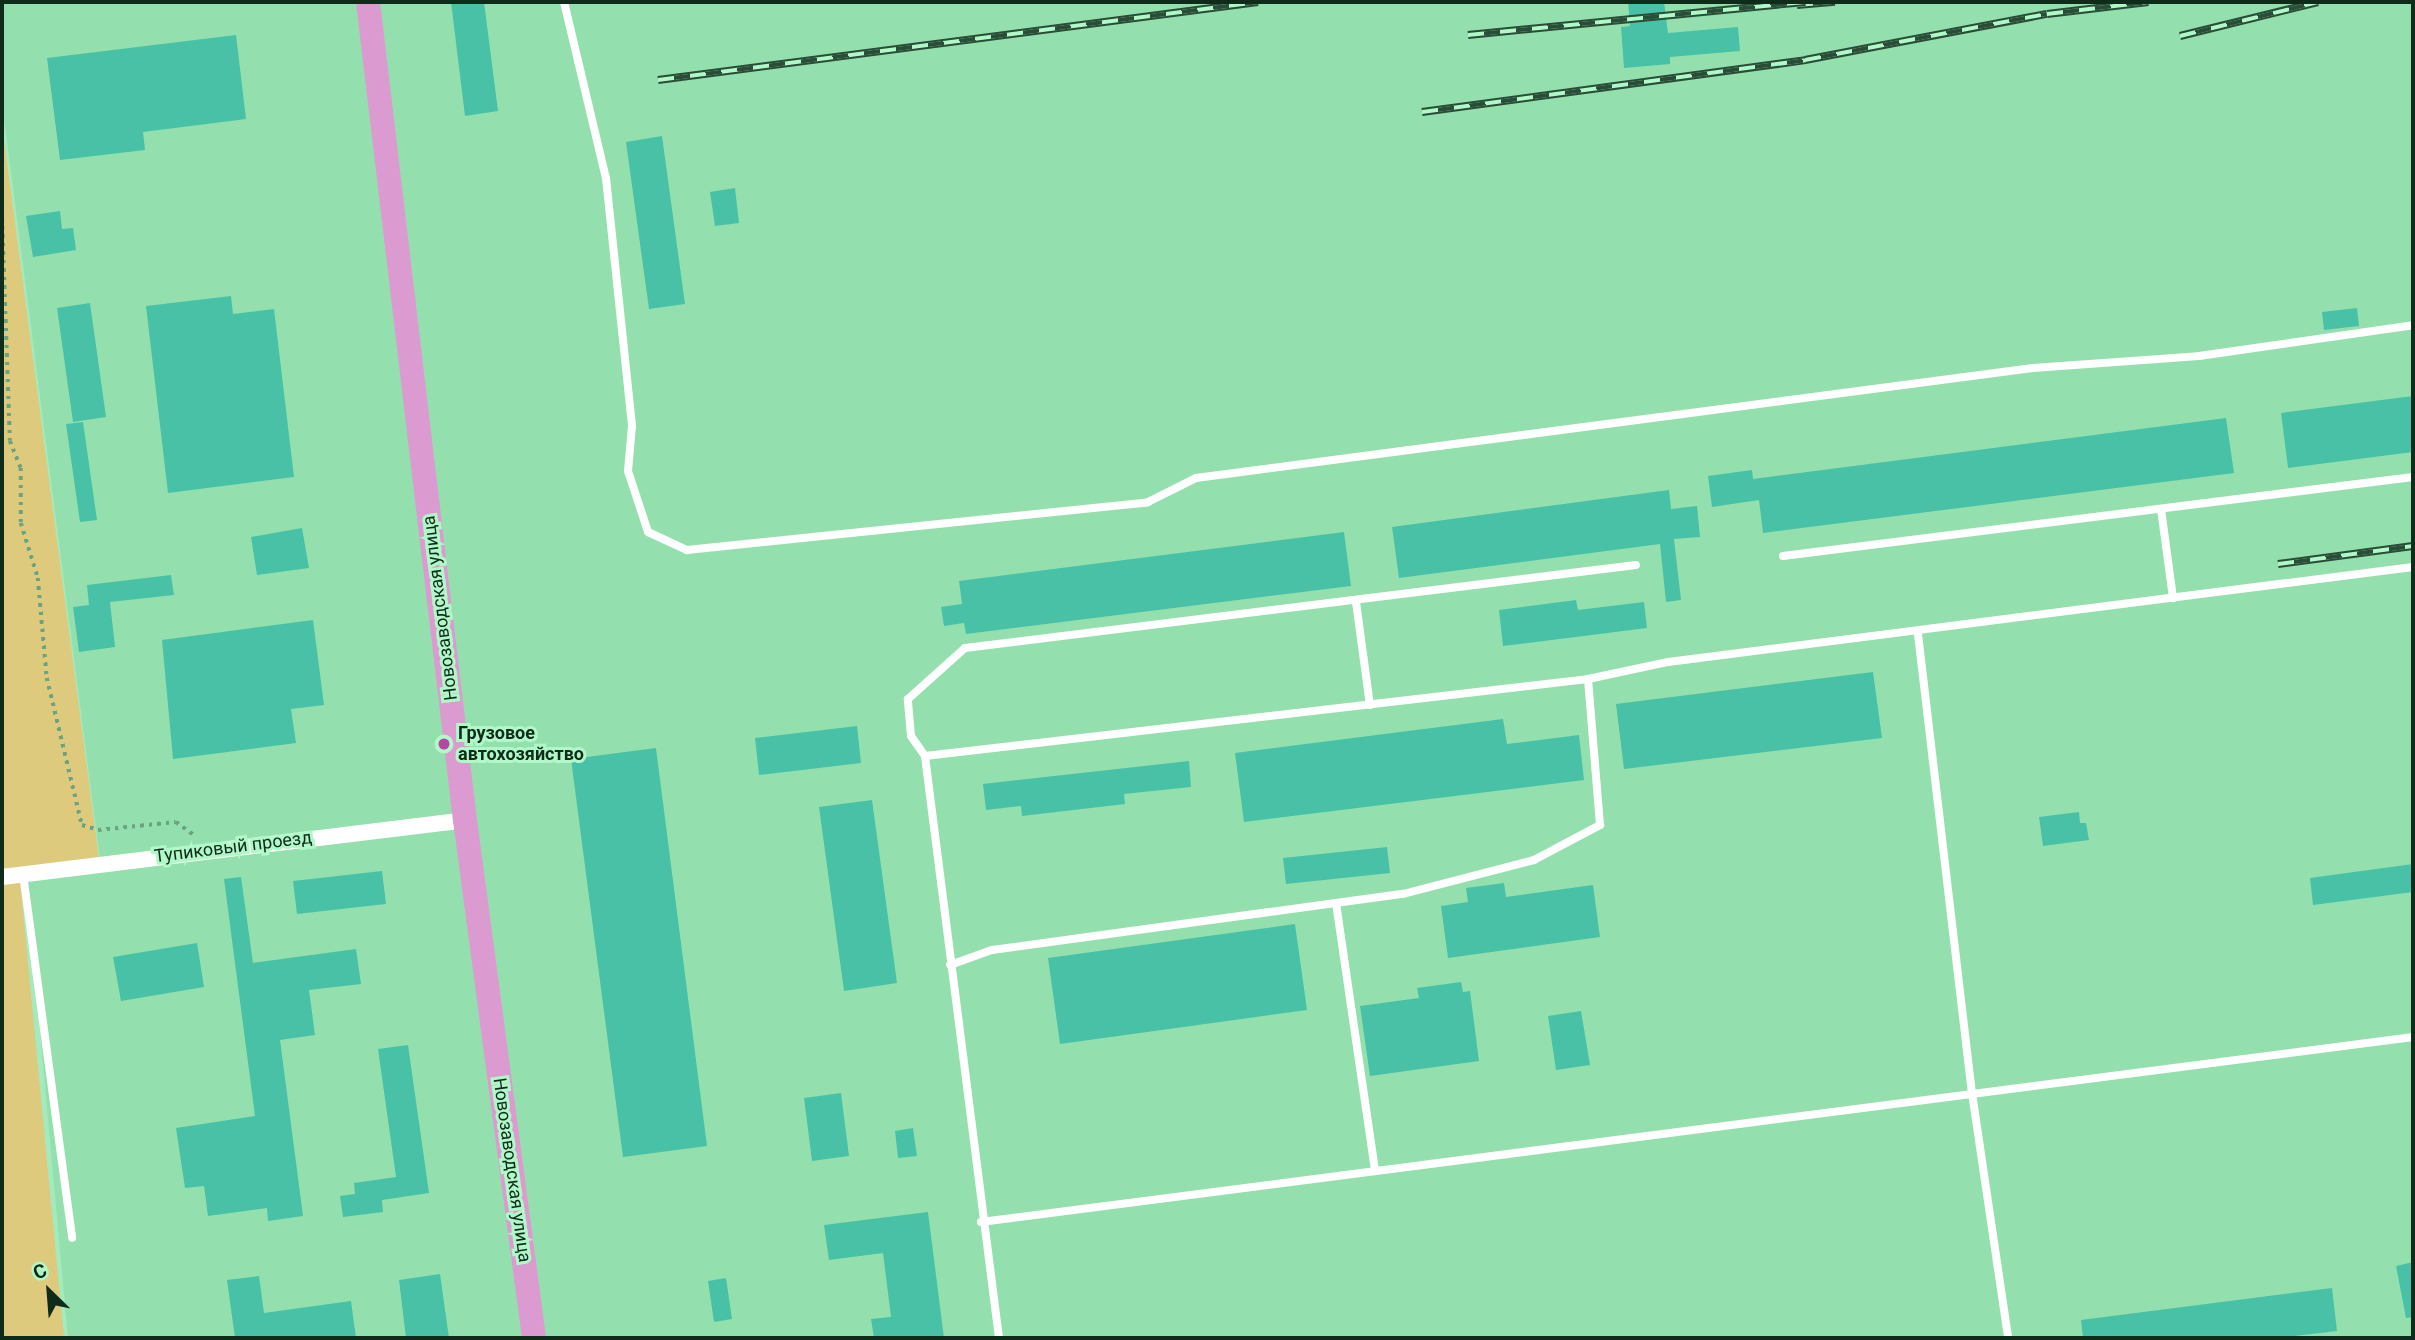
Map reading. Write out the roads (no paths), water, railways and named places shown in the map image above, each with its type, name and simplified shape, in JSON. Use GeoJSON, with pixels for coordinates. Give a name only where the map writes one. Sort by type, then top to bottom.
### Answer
{"type":"FeatureCollection","features":[{"type":"Feature","properties":{"kind":"main road","name":"Новозаводская улица"},"geometry":{"type":"LineString","coordinates":[[368,2],[465,820],[534,1338]]}},
{"type":"Feature","properties":{"kind":"street","name":"Тупиковый проезд"},"geometry":{"type":"LineString","coordinates":[[2,877],[211,849],[465,820]]}},
{"type":"Feature","properties":{"kind":"lane"},"geometry":{"type":"LineString","coordinates":[[564,2],[606,178],[632,426],[628,471],[648,531],[687,550],[1148,502],[1196,478],[2032,368],[2199,356],[2413,325]]}},
{"type":"Feature","properties":{"kind":"lane"},"geometry":{"type":"LineString","coordinates":[[1783,556],[2413,477]]}},
{"type":"Feature","properties":{"kind":"lane"},"geometry":{"type":"LineString","coordinates":[[2161,509],[2173,598]]}},
{"type":"Feature","properties":{"kind":"lane"},"geometry":{"type":"LineString","coordinates":[[999,1338],[981,1222],[925,756],[911,736],[908,699],[965,648],[1356,602],[1636,565]]}},
{"type":"Feature","properties":{"kind":"lane"},"geometry":{"type":"LineString","coordinates":[[925,756],[1588,679],[1668,662],[1918,634],[2413,567]]}},
{"type":"Feature","properties":{"kind":"lane"},"geometry":{"type":"LineString","coordinates":[[1356,602],[1370,705]]}},
{"type":"Feature","properties":{"kind":"lane"},"geometry":{"type":"LineString","coordinates":[[1918,634],[1972,1093],[2008,1338]]}},
{"type":"Feature","properties":{"kind":"lane"},"geometry":{"type":"LineString","coordinates":[[950,965],[992,950],[1403,894],[1534,860],[1601,825],[1588,679]]}},
{"type":"Feature","properties":{"kind":"lane"},"geometry":{"type":"LineString","coordinates":[[23,874],[72,1238]]}},
{"type":"Feature","properties":{"kind":"lane"},"geometry":{"type":"LineString","coordinates":[[1336,904],[1375,1171]]}},
{"type":"Feature","properties":{"kind":"lane"},"geometry":{"type":"LineString","coordinates":[[981,1222],[2413,1037]]}},
{"type":"Feature","properties":{"kind":"railway"},"geometry":{"type":"LineString","coordinates":[[658,80],[1258,2]]}},
{"type":"Feature","properties":{"kind":"railway"},"geometry":{"type":"LineString","coordinates":[[1468,35],[1805,2]]}},
{"type":"Feature","properties":{"kind":"railway"},"geometry":{"type":"LineString","coordinates":[[1797,5],[1835,2]]}},
{"type":"Feature","properties":{"kind":"railway"},"geometry":{"type":"LineString","coordinates":[[1422,112],[1805,60],[2047,14],[2148,2]]}},
{"type":"Feature","properties":{"kind":"railway"},"geometry":{"type":"LineString","coordinates":[[2180,36],[2318,2]]}},
{"type":"Feature","properties":{"kind":"railway"},"geometry":{"type":"LineString","coordinates":[[2278,564],[2413,546]]}},
{"type":"Feature","properties":{"kind":"place","name":"Грузовое автохозяйство"},"geometry":{"type":"Point","coordinates":[444,744]}}]}
